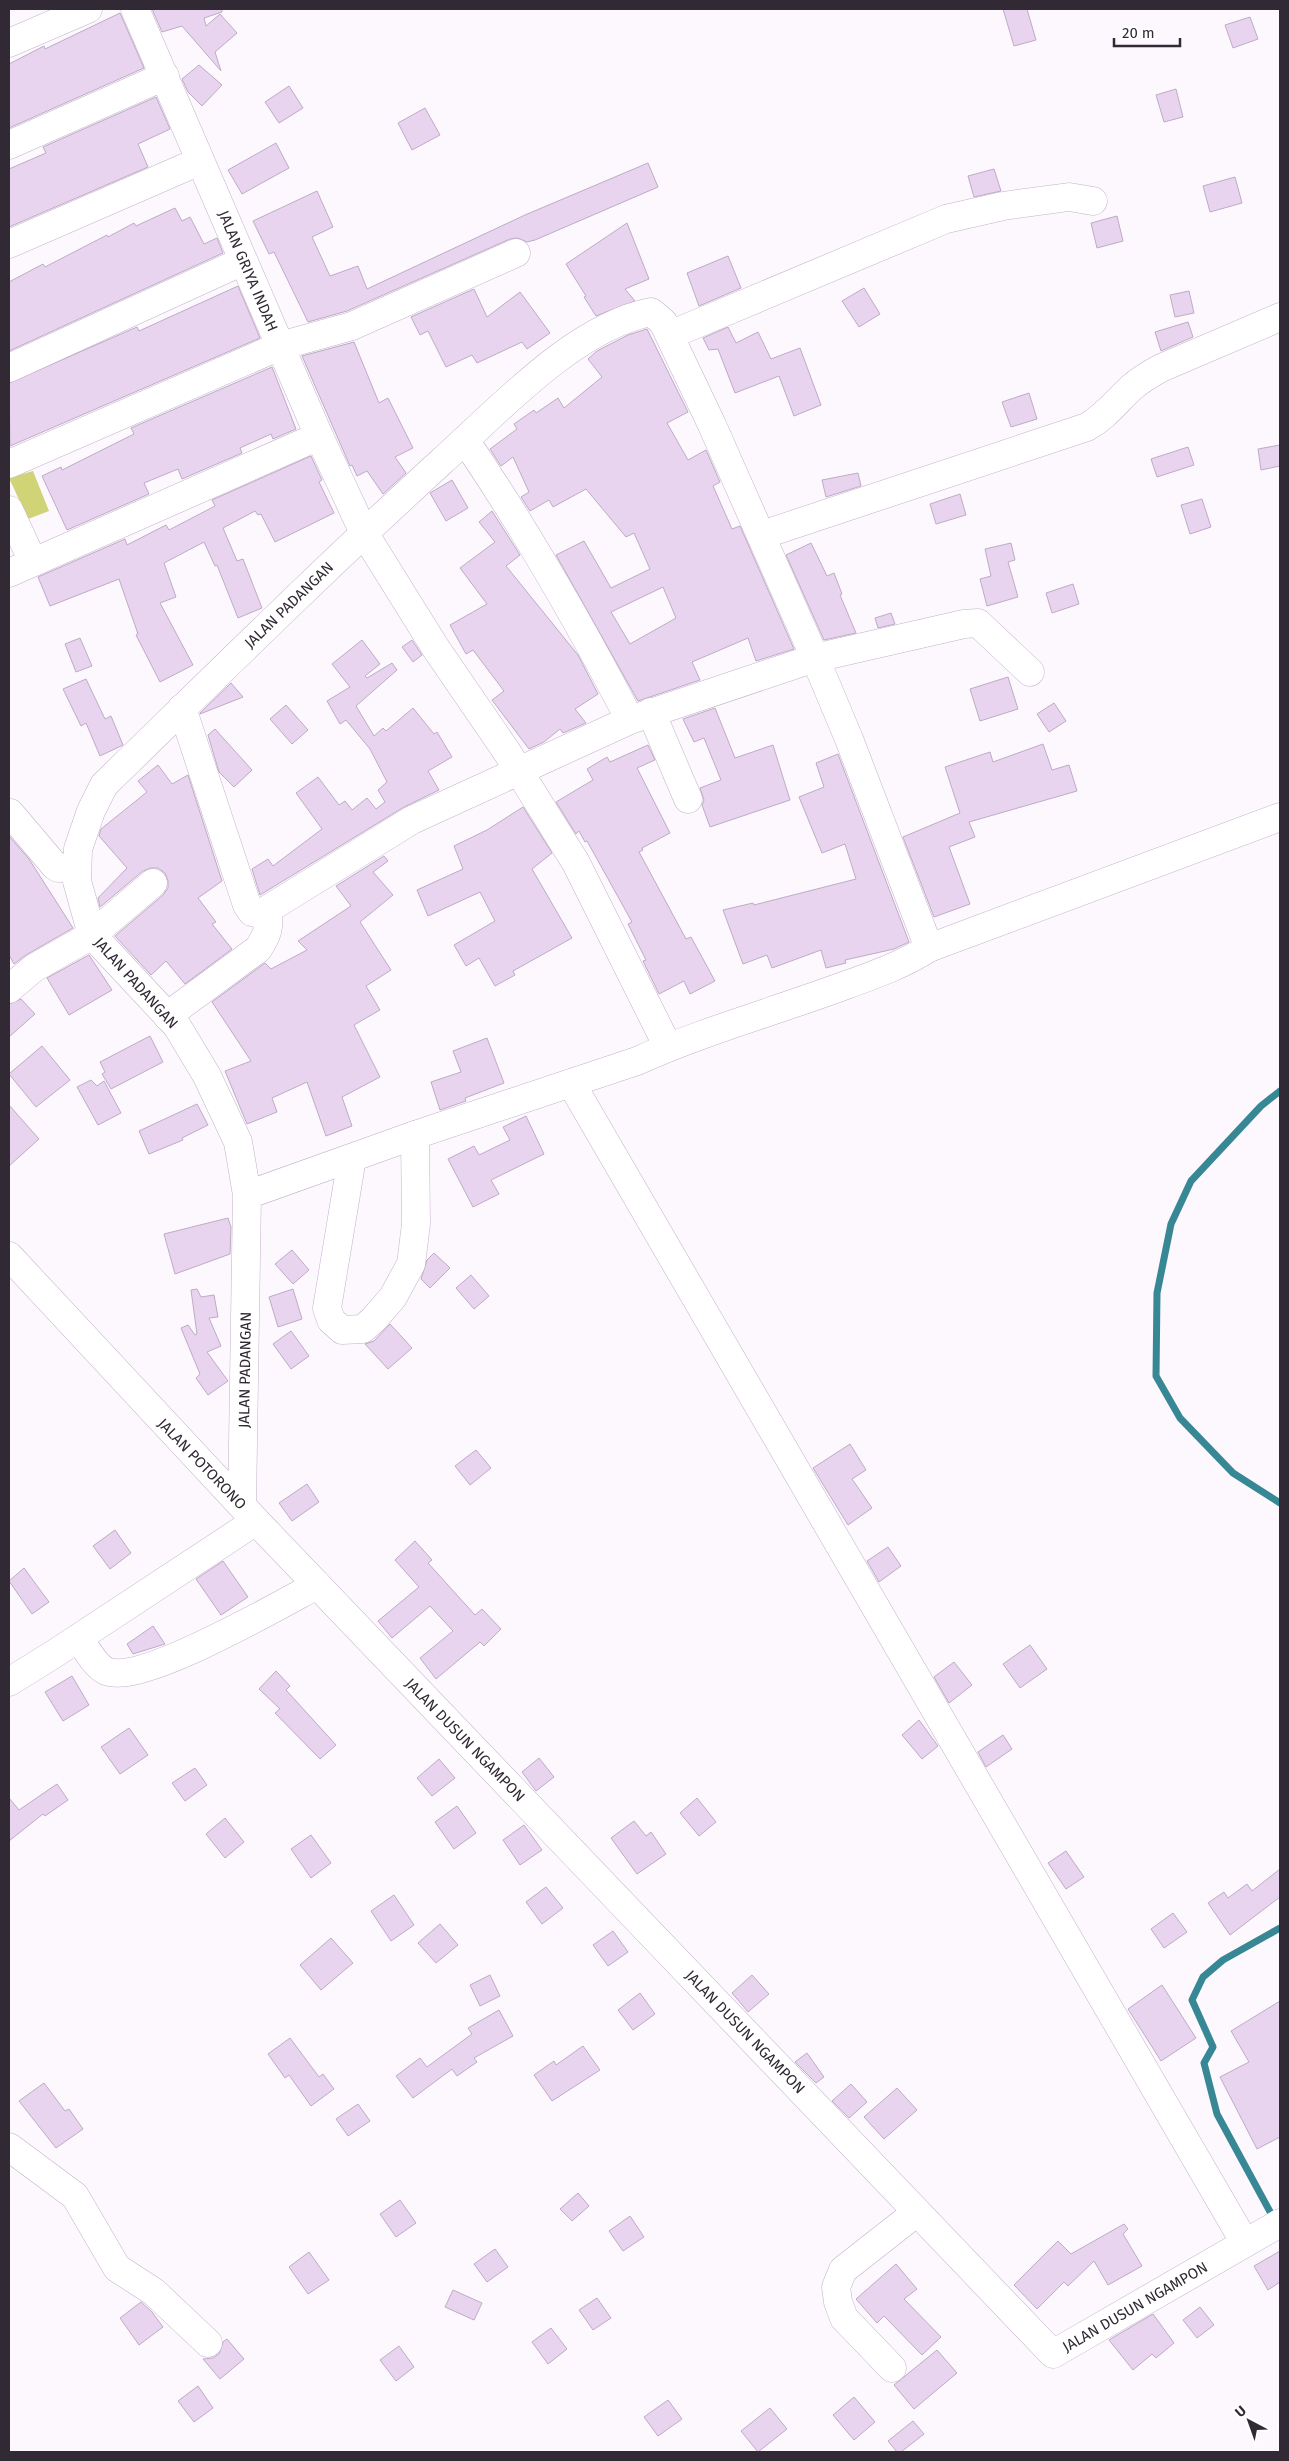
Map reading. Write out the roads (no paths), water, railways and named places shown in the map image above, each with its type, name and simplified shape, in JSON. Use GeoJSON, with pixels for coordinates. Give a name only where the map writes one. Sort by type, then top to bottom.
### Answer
{"type":"FeatureCollection","features":[{"type":"Feature","properties":{"kind":"street"},"geometry":{"type":"LineString","coordinates":[[9,43],[88,9]]}},
{"type":"Feature","properties":{"kind":"street","name":"JALAN GRIYA INDAH"},"geometry":{"type":"LineString","coordinates":[[135,9],[319,436],[364,532],[435,647],[519,772],[576,863],[668,1046]]}},
{"type":"Feature","properties":{"kind":"street"},"geometry":{"type":"LineString","coordinates":[[9,144],[164,76]]}},
{"type":"Feature","properties":{"kind":"street"},"geometry":{"type":"LineString","coordinates":[[9,244],[200,160]]}},
{"type":"Feature","properties":{"kind":"street"},"geometry":{"type":"LineString","coordinates":[[930,948],[849,738],[762,535],[670,336],[946,219],[1004,206],[1060,198],[1069,197],[1093,201]]}},
{"type":"Feature","properties":{"kind":"street"},"geometry":{"type":"LineString","coordinates":[[9,464],[280,346],[352,326],[516,253]]}},
{"type":"Feature","properties":{"kind":"street"},"geometry":{"type":"LineString","coordinates":[[9,368],[243,262]]}},
{"type":"Feature","properties":{"kind":"street","name":"JALAN PADANGAN"},"geometry":{"type":"LineString","coordinates":[[249,1513],[247,1195],[238,1142],[207,1076],[177,1026],[92,934],[77,881],[78,849],[91,811],[104,785],[182,708],[364,532],[544,369],[592,336],[634,315],[651,312],[663,322],[670,336]]}},
{"type":"Feature","properties":{"kind":"street"},"geometry":{"type":"LineString","coordinates":[[762,535],[1088,427],[1103,418],[1131,389],[1153,373],[1280,317]]}},
{"type":"Feature","properties":{"kind":"street"},"geometry":{"type":"LineString","coordinates":[[9,510],[21,567],[319,436]]}},
{"type":"Feature","properties":{"kind":"street"},"geometry":{"type":"LineString","coordinates":[[465,440],[518,518],[640,716],[688,799]]}},
{"type":"Feature","properties":{"kind":"street"},"geometry":{"type":"LineString","coordinates":[[182,708],[247,905],[252,912],[260,914],[412,820],[640,716],[815,658],[964,624],[978,623],[1030,672]]}},
{"type":"Feature","properties":{"kind":"street"},"geometry":{"type":"LineString","coordinates":[[10,813],[55,866],[58,868],[77,867]]}},
{"type":"Feature","properties":{"kind":"street"},"geometry":{"type":"LineString","coordinates":[[247,1195],[415,1135],[637,1061],[668,1046],[903,965],[930,948],[1280,817]]}},
{"type":"Feature","properties":{"kind":"street"},"geometry":{"type":"LineString","coordinates":[[9,989],[34,968],[92,934],[153,882]]}},
{"type":"Feature","properties":{"kind":"street"},"geometry":{"type":"LineString","coordinates":[[167,1016],[258,949],[267,936],[270,926],[266,910]]}},
{"type":"Feature","properties":{"kind":"street"},"geometry":{"type":"LineString","coordinates":[[571,1083],[1246,2243]]}},
{"type":"Feature","properties":{"kind":"street"},"geometry":{"type":"LineString","coordinates":[[352,1158],[326,1308],[331,1320],[342,1330],[363,1329],[374,1319],[393,1297],[411,1264],[416,1224],[415,1135]]}},
{"type":"Feature","properties":{"kind":"street","name":"JALAN POTORONO"},"geometry":{"type":"LineString","coordinates":[[9,1256],[249,1513],[79,1638],[9,1682]]}},
{"type":"Feature","properties":{"kind":"street","name":"JALAN DUSUN NGAMPON"},"geometry":{"type":"LineString","coordinates":[[249,1513],[1053,2354],[1275,2227]]}},
{"type":"Feature","properties":{"kind":"street"},"geometry":{"type":"LineString","coordinates":[[79,1638],[95,1662],[105,1670],[122,1673],[164,1661],[230,1633],[317,1585]]}},
{"type":"Feature","properties":{"kind":"street"},"geometry":{"type":"LineString","coordinates":[[9,2147],[75,2196],[117,2268],[154,2292],[208,2344]]}},
{"type":"Feature","properties":{"kind":"street"},"geometry":{"type":"LineString","coordinates":[[892,2368],[844,2318],[838,2302],[836,2287],[843,2270],[917,2212]]}},
{"type":"Feature","properties":{"kind":"waterway"},"geometry":{"type":"LineString","coordinates":[[1280,1091],[1261,1106],[1191,1181],[1171,1224],[1157,1293],[1156,1376],[1180,1418],[1233,1473],[1280,1503]]}},
{"type":"Feature","properties":{"kind":"waterway"},"geometry":{"type":"LineString","coordinates":[[1274,2219],[1217,2114],[1204,2063],[1213,2047],[1192,2000],[1203,1977],[1223,1960],[1280,1928]]}}]}
